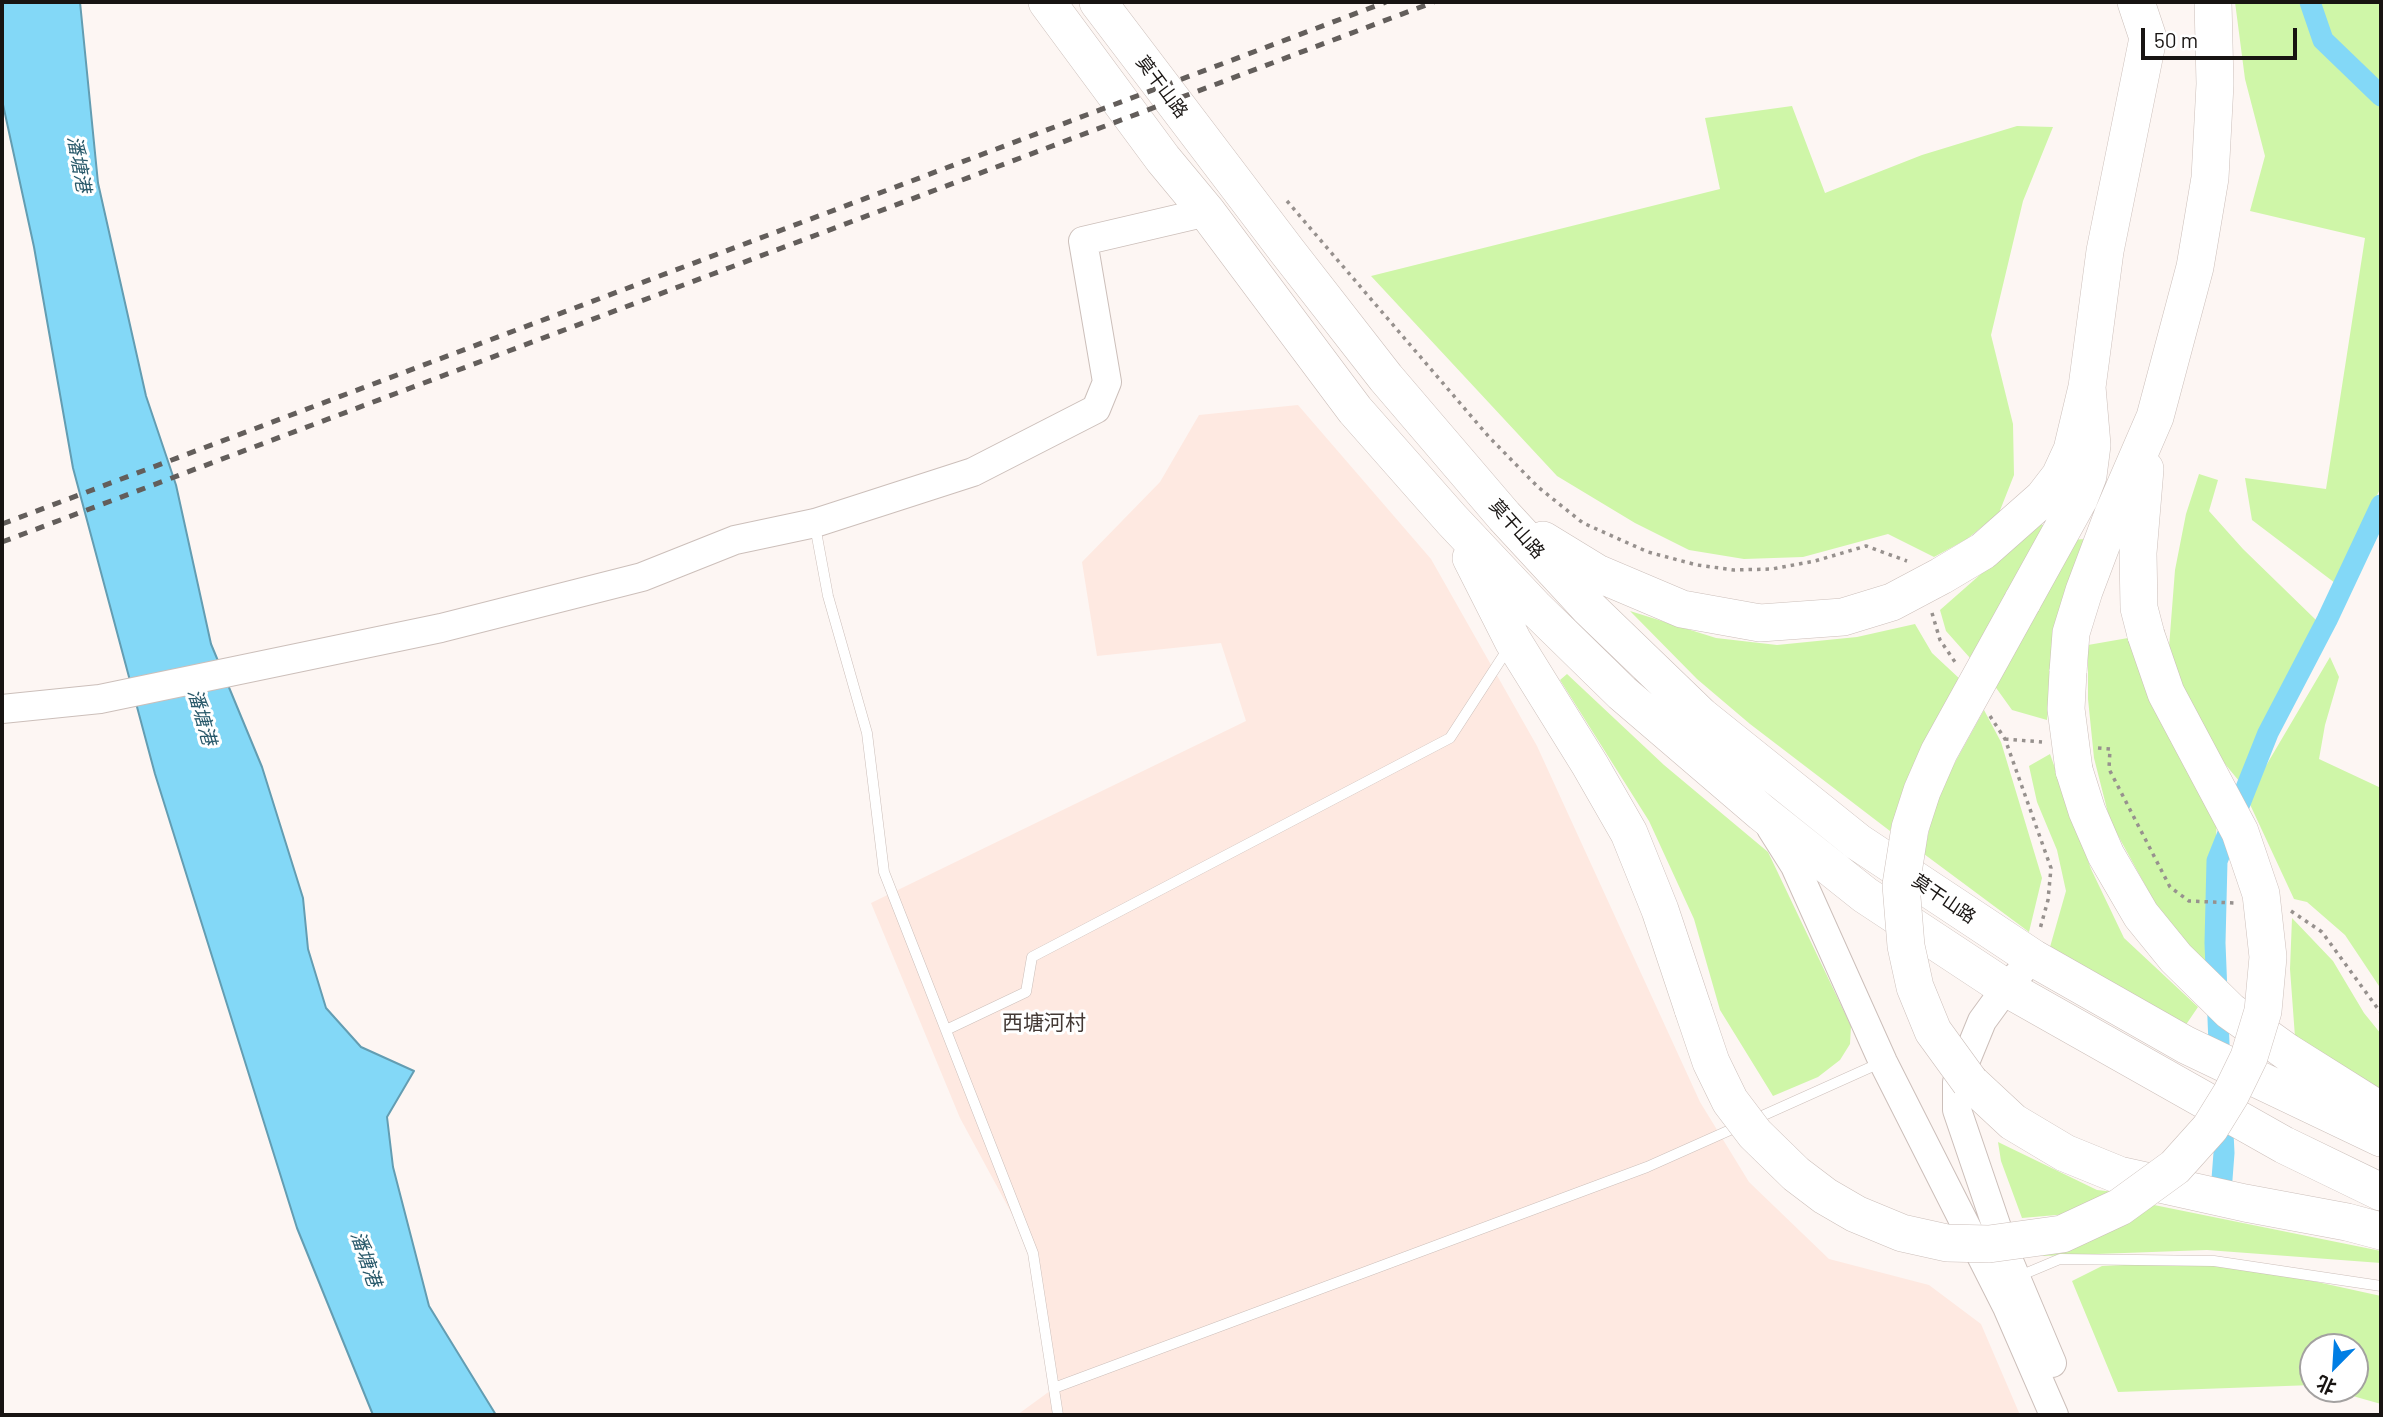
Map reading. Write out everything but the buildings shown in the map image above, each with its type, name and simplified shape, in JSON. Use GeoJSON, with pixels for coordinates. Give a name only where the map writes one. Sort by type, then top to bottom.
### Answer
{"type":"FeatureCollection","features":[{"type":"Feature","properties":{"kind":"highway"},"geometry":{"type":"LineString","coordinates":[[1047,2],[1355,410],[1452,520],[1534,607],[1622,693],[1762,813],[1865,895],[2006,988],[2284,1145],[2381,1192]]}},
{"type":"Feature","properties":{"kind":"highway","name":"莫干山路"},"geometry":{"type":"LineString","coordinates":[[1098,2],[1378,368],[1504,516],[1589,608],[1701,716],[1858,842],[2033,958],[2186,1045],[2381,1138]]}},
{"type":"Feature","properties":{"kind":"highway"},"geometry":{"type":"LineString","coordinates":[[2137,2],[2148,38]]}},
{"type":"Feature","properties":{"kind":"highway"},"geometry":{"type":"LineString","coordinates":[[1504,516],[1597,573],[1682,609],[1760,623],[1843,617],[1892,602],[1983,551],[2043,498],[2060,475],[2072,450],[2087,387],[2105,251],[2148,38],[2161,2]]}},
{"type":"Feature","properties":{"kind":"highway"},"geometry":{"type":"LineString","coordinates":[[1452,520],[1513,641],[1629,833],[1660,910],[1710,1062],[1730,1101],[1755,1134],[1796,1174],[1825,1196],[1856,1214],[1902,1233],[1947,1243],[1989,1244],[2062,1234],[2120,1207],[2175,1167],[2210,1128],[2231,1094],[2249,1057],[2263,1011],[2268,957],[2261,894],[2240,832],[2166,693],[2139,608],[2137,553],[2142,481],[2155,417],[2195,267],[2207,202],[2215,84],[2213,2]]}},
{"type":"Feature","properties":{"kind":"highway"},"geometry":{"type":"LineString","coordinates":[[2087,387],[2092,445],[2088,476],[2073,510],[1939,752],[1910,828],[1901,886],[1906,946],[1915,987],[1933,1031],[1970,1082],[2013,1122],[2065,1153],[2119,1175],[2381,1231]]}},
{"type":"Feature","properties":{"kind":"highway"},"geometry":{"type":"LineString","coordinates":[[2155,417],[2113,513],[2071,632],[2066,709],[2074,770],[2087,811],[2106,855],[2141,915],[2175,958],[2230,1011],[2287,1052],[2381,1111]]}},
{"type":"Feature","properties":{"kind":"street"},"geometry":{"type":"LineString","coordinates":[[2,709],[100,699],[440,628],[628,580],[735,540],[815,523],[973,472],[1096,409],[1107,382],[1083,241],[1207,212]]}},
{"type":"Feature","properties":{"kind":"street"},"geometry":{"type":"LineString","coordinates":[[1762,813],[1795,866],[1883,1062],[2007,1307],[2054,1415]]}},
{"type":"Feature","properties":{"kind":"street"},"geometry":{"type":"LineString","coordinates":[[2033,958],[2006,988],[1982,1021],[1957,1082],[1957,1110],[2016,1277],[2073,1415]]}},
{"type":"Feature","properties":{"kind":"lane"},"geometry":{"type":"LineString","coordinates":[[815,523],[828,596],[867,733],[884,872],[1033,1253],[1058,1415]]}},
{"type":"Feature","properties":{"kind":"lane"},"geometry":{"type":"LineString","coordinates":[[946,1030],[1026,992],[1032,957],[1450,738],[1513,641]]}},
{"type":"Feature","properties":{"kind":"lane"},"geometry":{"type":"LineString","coordinates":[[1054,1388],[1647,1167],[1883,1062]]}},
{"type":"Feature","properties":{"kind":"lane"},"geometry":{"type":"LineString","coordinates":[[2016,1277],[2060,1259],[2214,1261],[2378,1285]]}},
{"type":"Feature","properties":{"kind":"path"},"geometry":{"type":"LineString","coordinates":[[1284,197],[1489,437],[1538,487],[1583,523],[1648,552],[1697,565],[1734,570],[1772,569],[1815,561],[1866,546],[1912,563]]}},
{"type":"Feature","properties":{"kind":"path"},"geometry":{"type":"LineString","coordinates":[[1931,610],[1940,640],[1962,673]]}},
{"type":"Feature","properties":{"kind":"path"},"geometry":{"type":"LineString","coordinates":[[1983,706],[2005,739],[2051,868],[2048,900],[2033,958]]}},
{"type":"Feature","properties":{"kind":"path"},"geometry":{"type":"LineString","coordinates":[[2189,901],[2246,904]]}},
{"type":"Feature","properties":{"kind":"path"},"geometry":{"type":"LineString","coordinates":[[2283,910],[2295,912],[2322,932],[2381,1013]]}},
{"type":"Feature","properties":{"kind":"shaded area"},"geometry":{"type":"Polygon","coordinates":[[[1298,405],[1431,559],[1537,746],[1700,1102],[1749,1182],[1829,1259],[1929,1285],[1981,1324],[2020,1415],[1017,1415],[1054,1388],[1033,1253],[960,1118],[871,903],[1246,721],[1221,643],[1097,656],[1082,562],[1160,482],[1199,415],[1298,405]]]}},
{"type":"Feature","properties":{"kind":"green space"},"geometry":{"type":"Polygon","coordinates":[[[2235,2],[2381,2],[2381,487],[2335,583],[2252,520],[2245,478],[2326,489],[2365,238],[2250,211],[2265,156],[2245,79],[2235,2]]]}},
{"type":"Feature","properties":{"kind":"green space"},"geometry":{"type":"Polygon","coordinates":[[[1792,106],[1825,193],[1922,155],[2017,126],[2053,127],[2023,201],[1991,335],[2013,424],[2014,475],[1999,513],[1967,539],[1934,557],[1888,534],[1803,557],[1744,559],[1689,550],[1635,523],[1557,476],[1371,276],[1720,189],[1705,118],[1792,106]]]}},
{"type":"Feature","properties":{"kind":"green space"},"geometry":{"type":"Polygon","coordinates":[[[2199,474],[2218,480],[2209,511],[2243,549],[2316,620],[2239,781],[2193,725],[2167,673],[2175,570],[2186,514],[2199,474]]]}},
{"type":"Feature","properties":{"kind":"green space"},"geometry":{"type":"Polygon","coordinates":[[[2039,523],[2047,527],[1970,658],[1946,631],[1940,610],[2039,523]]]}},
{"type":"Feature","properties":{"kind":"green space"},"geometry":{"type":"Polygon","coordinates":[[[2085,539],[2053,664],[2047,720],[2012,710],[1994,685],[2069,540],[2085,539]]]}},
{"type":"Feature","properties":{"kind":"green space"},"geometry":{"type":"Polygon","coordinates":[[[1630,611],[1716,638],[1777,645],[1857,637],[1915,624],[1932,653],[1961,680],[1917,759],[1890,831],[1750,724],[1697,679],[1630,611]]]}},
{"type":"Feature","properties":{"kind":"green space"},"geometry":{"type":"Polygon","coordinates":[[[2128,638],[2217,822],[2207,965],[2161,914],[2110,821],[2094,758],[2088,699],[2088,645],[2128,638]]]}},
{"type":"Feature","properties":{"kind":"green space"},"geometry":{"type":"Polygon","coordinates":[[[2330,657],[2339,677],[2325,725],[2319,759],[2381,788],[2381,989],[2345,935],[2307,902],[2294,899],[2247,798],[2330,657]]]}},
{"type":"Feature","properties":{"kind":"green space"},"geometry":{"type":"Polygon","coordinates":[[[1567,674],[1664,765],[1768,852],[1851,1026],[1850,1044],[1840,1060],[1818,1077],[1773,1096],[1720,1010],[1694,919],[1649,821],[1560,680],[1567,674]]]}},
{"type":"Feature","properties":{"kind":"green space"},"geometry":{"type":"Polygon","coordinates":[[[1984,710],[2001,742],[2042,878],[2029,932],[1924,854],[1936,797],[1984,710]]]}},
{"type":"Feature","properties":{"kind":"green space"},"geometry":{"type":"Polygon","coordinates":[[[2050,754],[2091,869],[2124,938],[2198,1007],[2183,1029],[2050,947],[2066,891],[2057,850],[2037,802],[2029,766],[2050,754]]]}},
{"type":"Feature","properties":{"kind":"green space"},"geometry":{"type":"Polygon","coordinates":[[[2292,918],[2333,961],[2364,1013],[2381,1034],[2381,1094],[2295,1037],[2290,969],[2292,918]]]}},
{"type":"Feature","properties":{"kind":"green space"},"geometry":{"type":"Polygon","coordinates":[[[1998,1142],[2097,1190],[2115,1192],[2068,1214],[2022,1218],[2001,1161],[1998,1142]]]}},
{"type":"Feature","properties":{"kind":"green space"},"geometry":{"type":"Polygon","coordinates":[[[2154,1205],[2381,1251],[2381,1263],[2207,1250],[2042,1256],[2154,1205]]]}},
{"type":"Feature","properties":{"kind":"green space"},"geometry":{"type":"Polygon","coordinates":[[[2226,1262],[2381,1296],[2381,1404],[2369,1401],[2369,1333],[2299,1333],[2299,1386],[2118,1392],[2072,1281],[2102,1266],[2226,1262]]]}},
{"type":"Feature","properties":{"kind":"water","name":"潘塘港"},"geometry":{"type":"Polygon","coordinates":[[[2,2],[80,2],[98,183],[146,396],[176,485],[211,644],[262,767],[303,898],[308,949],[326,1008],[361,1047],[414,1071],[387,1117],[393,1167],[429,1306],[496,1415],[373,1415],[297,1228],[155,774],[73,468],[34,247],[2,100],[2,2]]]}},
{"type":"Feature","properties":{"kind":"waterway"},"geometry":{"type":"LineString","coordinates":[[2310,2],[2323,40],[2381,96]]}},
{"type":"Feature","properties":{"kind":"waterway"},"geometry":{"type":"LineString","coordinates":[[2220,1069],[2215,943],[2217,861],[2268,733],[2327,620],[2381,505]]}},
{"type":"Feature","properties":{"kind":"waterway"},"geometry":{"type":"LineString","coordinates":[[2220,1205],[2224,1153],[2222,1111]]}},
{"type":"Feature","properties":{"kind":"railway"},"geometry":{"type":"LineString","coordinates":[[2,524],[1386,2]]}},
{"type":"Feature","properties":{"kind":"railway"},"geometry":{"type":"LineString","coordinates":[[2,542],[1434,2]]}},
{"type":"Feature","properties":{"kind":"district","name":"西塘河村"},"geometry":{"type":"Point","coordinates":[1044,1023]}}]}
